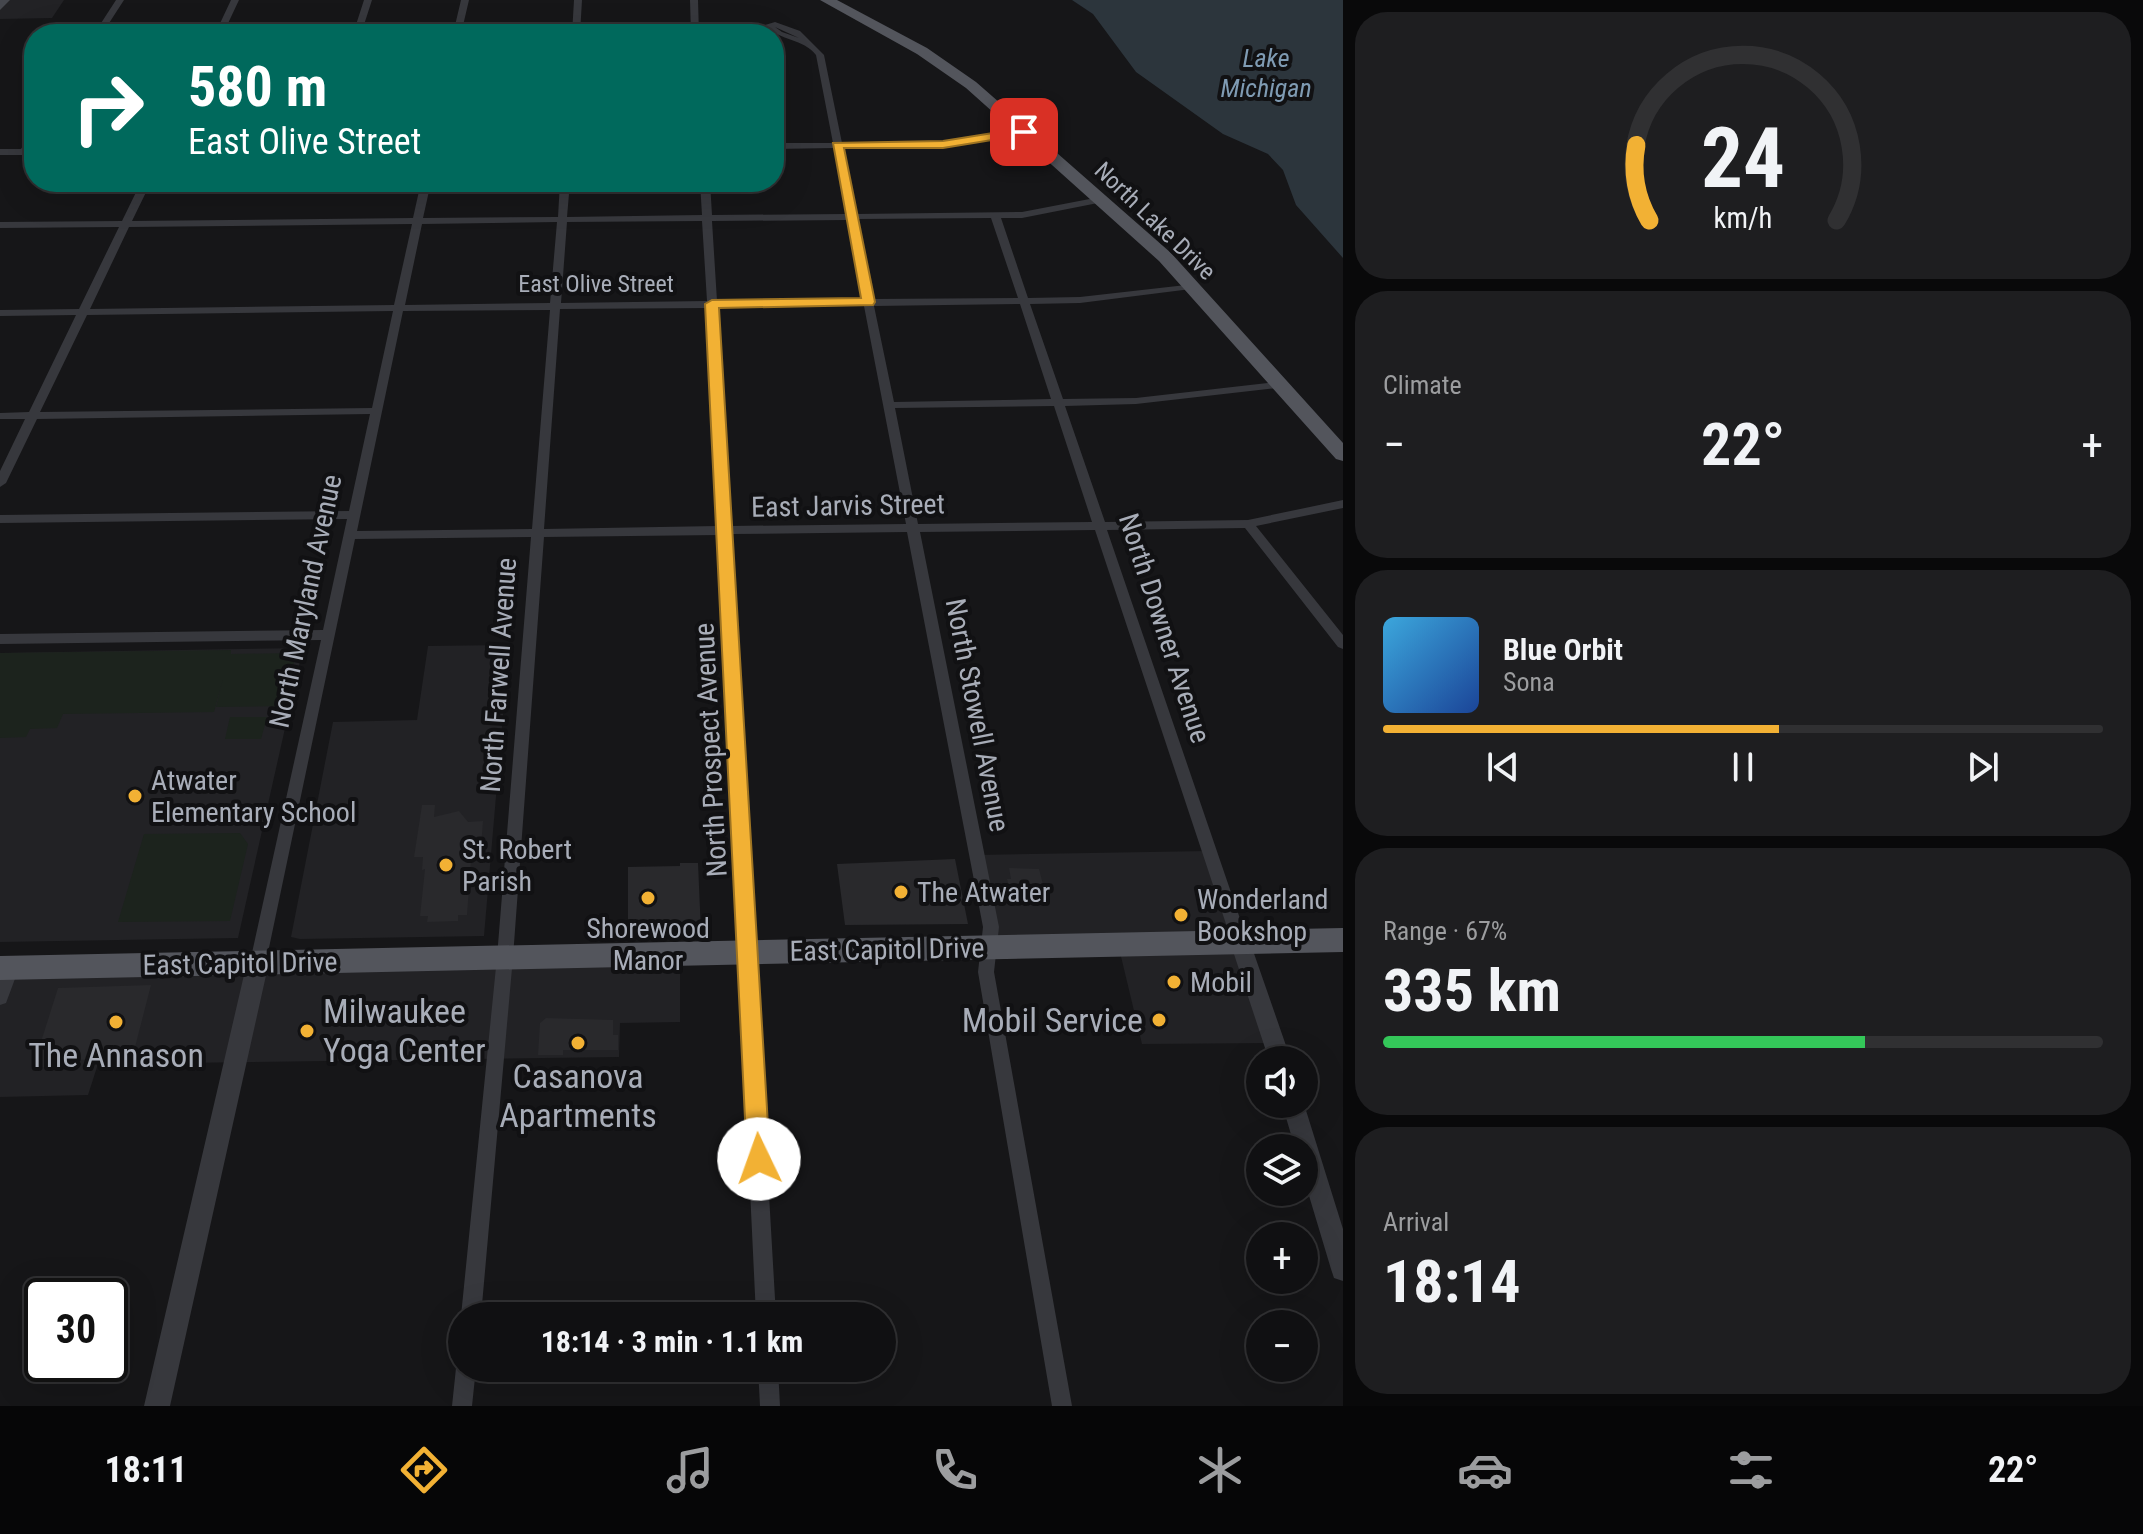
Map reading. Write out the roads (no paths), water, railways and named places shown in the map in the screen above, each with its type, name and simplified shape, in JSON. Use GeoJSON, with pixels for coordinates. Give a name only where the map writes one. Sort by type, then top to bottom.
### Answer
{"type":"FeatureCollection","features":[{"type":"Feature","properties":{"kind":"main road"},"geometry":{"type":"LineString","coordinates":[[0,7],[5,0]]}},
{"type":"Feature","properties":{"kind":"main road","name":"North Lake Drive"},"geometry":{"type":"LineString","coordinates":[[827,0],[944,64],[1024,132],[1165,257],[1343,455]]}},
{"type":"Feature","properties":{"kind":"main road","name":"East Capitol Drive"},"geometry":{"type":"LineString","coordinates":[[6,968],[1343,940]]}},
{"type":"Feature","properties":{"kind":"street"},"geometry":{"type":"LineString","coordinates":[[104,24],[120,0]]}},
{"type":"Feature","properties":{"kind":"street"},"geometry":{"type":"LineString","coordinates":[[224,24],[235,0]]}},
{"type":"Feature","properties":{"kind":"street"},"geometry":{"type":"LineString","coordinates":[[360,24],[368,0]]}},
{"type":"Feature","properties":{"kind":"street"},"geometry":{"type":"LineString","coordinates":[[459,24],[465,0]]}},
{"type":"Feature","properties":{"kind":"street"},"geometry":{"type":"LineString","coordinates":[[577,24],[578,0]]}},
{"type":"Feature","properties":{"kind":"street"},"geometry":{"type":"LineString","coordinates":[[694,0],[695,24]]}},
{"type":"Feature","properties":{"kind":"street","name":"North Stowell Avenue"},"geometry":{"type":"LineString","coordinates":[[807,43],[820,55],[991,927],[986,972],[1062,1406]]}},
{"type":"Feature","properties":{"kind":"street"},"geometry":{"type":"LineString","coordinates":[[784,146],[943,144],[1024,132]]}},
{"type":"Feature","properties":{"kind":"street"},"geometry":{"type":"LineString","coordinates":[[0,152],[24,152]]}},
{"type":"Feature","properties":{"kind":"street"},"geometry":{"type":"LineString","coordinates":[[0,483],[141,192]]}},
{"type":"Feature","properties":{"kind":"street","name":"North Maryland Avenue"},"geometry":{"type":"LineString","coordinates":[[157,1406],[258,962],[424,192]]}},
{"type":"Feature","properties":{"kind":"street","name":"North Farwell Avenue"},"geometry":{"type":"LineString","coordinates":[[472,1302],[505,957],[564,192]]}},
{"type":"Feature","properties":{"kind":"street","name":"North Prospect Avenue"},"geometry":{"type":"LineString","coordinates":[[706,192],[749,952],[765,1302]]}},
{"type":"Feature","properties":{"kind":"street"},"geometry":{"type":"LineString","coordinates":[[0,225],[995,215],[1033,214],[1100,200]]}},
{"type":"Feature","properties":{"kind":"street","name":"North Downer Avenue"},"geometry":{"type":"LineString","coordinates":[[995,215],[1275,1046]]}},
{"type":"Feature","properties":{"kind":"street","name":"East Olive Street"},"geometry":{"type":"LineString","coordinates":[[0,313],[1080,300],[1191,286]]}},
{"type":"Feature","properties":{"kind":"street"},"geometry":{"type":"LineString","coordinates":[[890,405],[1136,401],[1277,385]]}},
{"type":"Feature","properties":{"kind":"street"},"geometry":{"type":"LineString","coordinates":[[0,416],[376,411]]}},
{"type":"Feature","properties":{"kind":"street","name":"East Jarvis Street"},"geometry":{"type":"LineString","coordinates":[[351,535],[1248,524],[1343,504]]}},
{"type":"Feature","properties":{"kind":"street"},"geometry":{"type":"LineString","coordinates":[[0,519],[354,515]]}},
{"type":"Feature","properties":{"kind":"street"},"geometry":{"type":"LineString","coordinates":[[1248,524],[1343,644]]}},
{"type":"Feature","properties":{"kind":"street"},"geometry":{"type":"LineString","coordinates":[[0,639],[328,635]]}},
{"type":"Feature","properties":{"kind":"street"},"geometry":{"type":"LineString","coordinates":[[0,998],[6,968]]}},
{"type":"Feature","properties":{"kind":"street"},"geometry":{"type":"LineString","coordinates":[[1297,1118],[1342,1261]]}},
{"type":"Feature","properties":{"kind":"street"},"geometry":{"type":"LineString","coordinates":[[462,1406],[465,1382]]}},
{"type":"Feature","properties":{"kind":"street"},"geometry":{"type":"LineString","coordinates":[[769,1382],[770,1406]]}},
{"type":"Feature","properties":{"kind":"water","name":"Lake Michigan"},"geometry":{"type":"Polygon","coordinates":[[[1072,0],[1343,0],[1343,258],[1296,205],[1283,170],[1268,154],[1223,134],[1136,72],[1093,14],[1072,0]]]}},
{"type":"Feature","properties":{"kind":"place","name":"Atwater Elementary School"},"geometry":{"type":"Point","coordinates":[135,796]}},
{"type":"Feature","properties":{"kind":"place","name":"St. Robert Parish"},"geometry":{"type":"Point","coordinates":[446,865]}},
{"type":"Feature","properties":{"kind":"place","name":"The Atwater"},"geometry":{"type":"Point","coordinates":[901,892]}},
{"type":"Feature","properties":{"kind":"place","name":"Shorewood Manor"},"geometry":{"type":"Point","coordinates":[648,898]}},
{"type":"Feature","properties":{"kind":"place","name":"Wonderland Bookshop"},"geometry":{"type":"Point","coordinates":[1181,915]}},
{"type":"Feature","properties":{"kind":"place","name":"Mobil"},"geometry":{"type":"Point","coordinates":[1174,982]}},
{"type":"Feature","properties":{"kind":"place","name":"Mobil Service"},"geometry":{"type":"Point","coordinates":[1159,1020]}},
{"type":"Feature","properties":{"kind":"place","name":"The Annason"},"geometry":{"type":"Point","coordinates":[116,1022]}},
{"type":"Feature","properties":{"kind":"place","name":"Milwaukee Yoga Center"},"geometry":{"type":"Point","coordinates":[307,1031]}},
{"type":"Feature","properties":{"kind":"place","name":"Casanova Apartments"},"geometry":{"type":"Point","coordinates":[578,1043]}}]}
